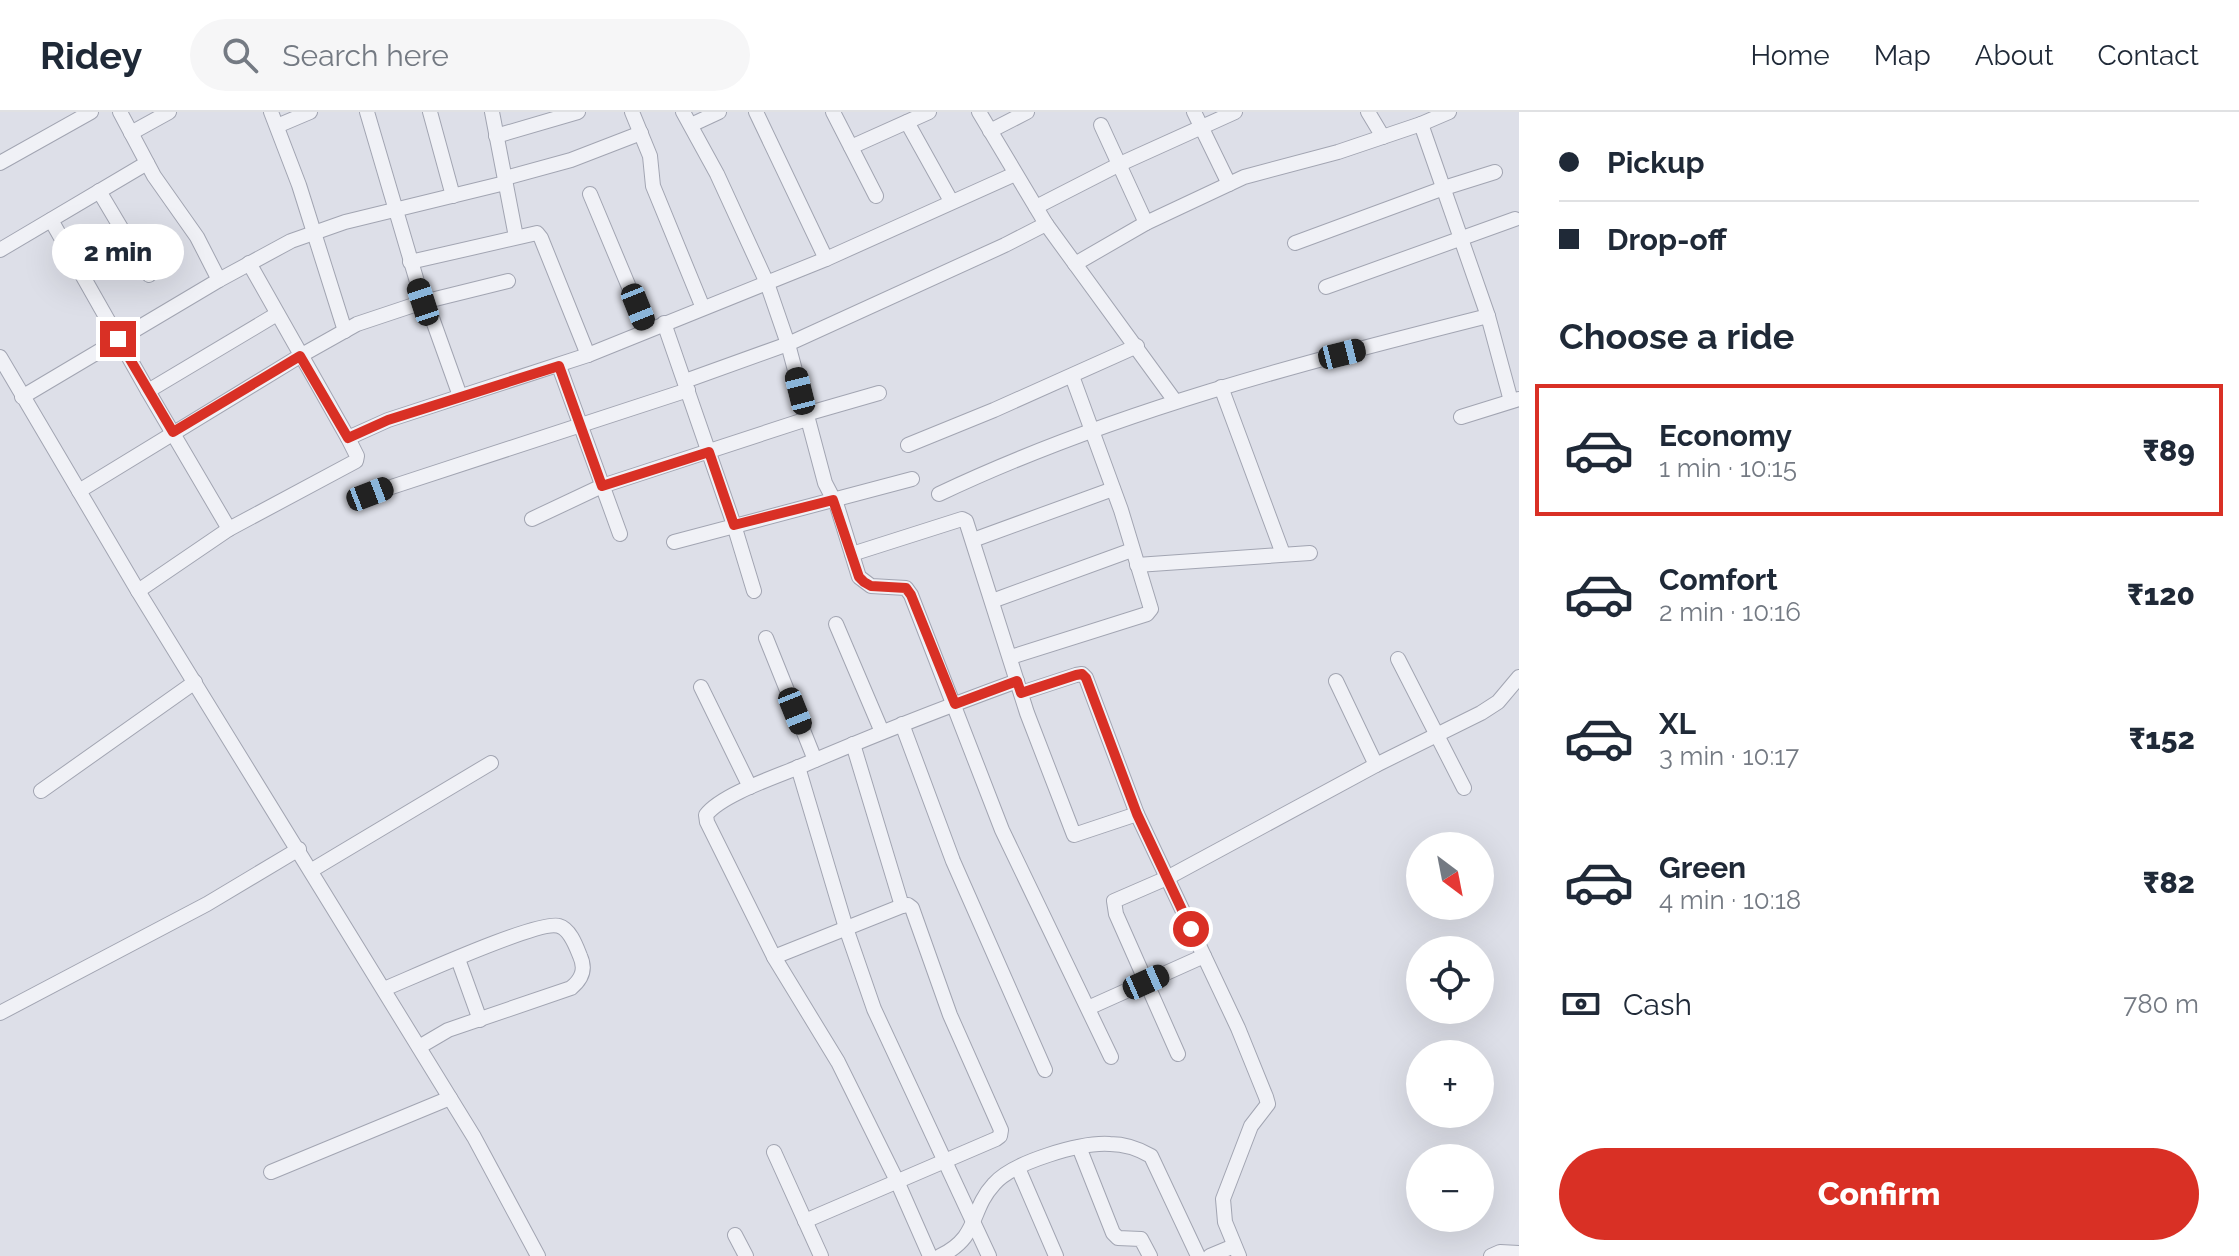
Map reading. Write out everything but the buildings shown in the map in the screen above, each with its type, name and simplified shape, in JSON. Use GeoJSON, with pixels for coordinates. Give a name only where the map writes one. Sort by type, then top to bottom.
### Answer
{"type":"FeatureCollection","features":[{"type":"Feature","properties":{"kind":"street"},"geometry":{"type":"LineString","coordinates":[[0,163],[91,112]]}},
{"type":"Feature","properties":{"kind":"street"},"geometry":{"type":"LineString","coordinates":[[120,112],[147,163],[197,237],[219,280]]}},
{"type":"Feature","properties":{"kind":"street"},"geometry":{"type":"LineString","coordinates":[[131,133],[169,112]]}},
{"type":"Feature","properties":{"kind":"street"},"geometry":{"type":"LineString","coordinates":[[310,112],[274,119],[315,232],[345,331]]}},
{"type":"Feature","properties":{"kind":"street"},"geometry":{"type":"LineString","coordinates":[[367,112],[410,262],[460,396]]}},
{"type":"Feature","properties":{"kind":"street"},"geometry":{"type":"LineString","coordinates":[[430,112],[453,196]]}},
{"type":"Feature","properties":{"kind":"street"},"geometry":{"type":"LineString","coordinates":[[492,112],[516,237]]}},
{"type":"Feature","properties":{"kind":"street"},"geometry":{"type":"LineString","coordinates":[[496,136],[578,112]]}},
{"type":"Feature","properties":{"kind":"street"},"geometry":{"type":"LineString","coordinates":[[632,112],[652,163],[653,186],[703,308]]}},
{"type":"Feature","properties":{"kind":"street"},"geometry":{"type":"LineString","coordinates":[[719,112],[687,118],[717,174],[767,283],[788,344],[825,483],[859,577],[871,586],[906,588],[911,595],[1002,830],[1111,1057]]}},
{"type":"Feature","properties":{"kind":"street"},"geometry":{"type":"LineString","coordinates":[[756,112],[826,259]]}},
{"type":"Feature","properties":{"kind":"street"},"geometry":{"type":"LineString","coordinates":[[833,112],[876,196]]}},
{"type":"Feature","properties":{"kind":"street"},"geometry":{"type":"LineString","coordinates":[[851,147],[929,112]]}},
{"type":"Feature","properties":{"kind":"street"},"geometry":{"type":"LineString","coordinates":[[979,112],[1046,224],[1175,401]]}},
{"type":"Feature","properties":{"kind":"street"},"geometry":{"type":"LineString","coordinates":[[990,131],[1027,112]]}},
{"type":"Feature","properties":{"kind":"street"},"geometry":{"type":"LineString","coordinates":[[1194,112],[1229,184]]}},
{"type":"Feature","properties":{"kind":"street"},"geometry":{"type":"LineString","coordinates":[[1036,207],[1120,164],[1235,112]]}},
{"type":"Feature","properties":{"kind":"street"},"geometry":{"type":"LineString","coordinates":[[1368,112],[1383,137]]}},
{"type":"Feature","properties":{"kind":"street"},"geometry":{"type":"LineString","coordinates":[[1075,264],[1146,223],[1229,184],[1263,171],[1338,152],[1449,112]]}},
{"type":"Feature","properties":{"kind":"street"},"geometry":{"type":"LineString","coordinates":[[907,122],[951,201]]}},
{"type":"Feature","properties":{"kind":"street"},"geometry":{"type":"LineString","coordinates":[[1421,124],[1515,400],[1461,417]]}},
{"type":"Feature","properties":{"kind":"street"},"geometry":{"type":"LineString","coordinates":[[1101,125],[1146,223]]}},
{"type":"Feature","properties":{"kind":"street"},"geometry":{"type":"LineString","coordinates":[[22,397],[249,263],[315,232],[505,181],[641,133]]}},
{"type":"Feature","properties":{"kind":"street"},"geometry":{"type":"LineString","coordinates":[[0,250],[147,163]]}},
{"type":"Feature","properties":{"kind":"street"},"geometry":{"type":"LineString","coordinates":[[1295,243],[1495,172]]}},
{"type":"Feature","properties":{"kind":"street"},"geometry":{"type":"LineString","coordinates":[[348,438],[388,420],[588,355],[826,259],[1015,174]]}},
{"type":"Feature","properties":{"kind":"street"},"geometry":{"type":"LineString","coordinates":[[99,191],[149,275]]}},
{"type":"Feature","properties":{"kind":"street"},"geometry":{"type":"LineString","coordinates":[[590,194],[647,330]]}},
{"type":"Feature","properties":{"kind":"street"},"geometry":{"type":"LineString","coordinates":[[1326,287],[1515,219]]}},
{"type":"Feature","properties":{"kind":"street"},"geometry":{"type":"LineString","coordinates":[[51,220],[229,529]]}},
{"type":"Feature","properties":{"kind":"street"},"geometry":{"type":"LineString","coordinates":[[370,494],[580,425],[687,386],[788,344],[1046,224]]}},
{"type":"Feature","properties":{"kind":"street"},"geometry":{"type":"LineString","coordinates":[[410,262],[532,233],[539,235],[588,355]]}},
{"type":"Feature","properties":{"kind":"street"},"geometry":{"type":"LineString","coordinates":[[138,591],[229,529],[356,461],[357,456],[348,438],[249,263]]}},
{"type":"Feature","properties":{"kind":"street"},"geometry":{"type":"LineString","coordinates":[[79,491],[345,331],[392,311],[508,281]]}},
{"type":"Feature","properties":{"kind":"street"},"geometry":{"type":"LineString","coordinates":[[148,391],[277,314]]}},
{"type":"Feature","properties":{"kind":"street"},"geometry":{"type":"LineString","coordinates":[[939,494],[1005,464],[1175,401],[1488,316]]}},
{"type":"Feature","properties":{"kind":"street"},"geometry":{"type":"LineString","coordinates":[[664,323],[754,591]]}},
{"type":"Feature","properties":{"kind":"street"},"geometry":{"type":"LineString","coordinates":[[908,445],[1137,346]]}},
{"type":"Feature","properties":{"kind":"street"},"geometry":{"type":"LineString","coordinates":[[0,357],[138,591],[450,1098],[538,1256]]}},
{"type":"Feature","properties":{"kind":"street"},"geometry":{"type":"LineString","coordinates":[[559,366],[620,534]]}},
{"type":"Feature","properties":{"kind":"street"},"geometry":{"type":"LineString","coordinates":[[1011,657],[1147,614],[1151,604],[1072,376]]}},
{"type":"Feature","properties":{"kind":"street"},"geometry":{"type":"LineString","coordinates":[[1221,387],[1283,554]]}},
{"type":"Feature","properties":{"kind":"street"},"geometry":{"type":"LineString","coordinates":[[532,519],[602,486],[879,393]]}},
{"type":"Feature","properties":{"kind":"street"},"geometry":{"type":"LineString","coordinates":[[674,542],[912,479]]}},
{"type":"Feature","properties":{"kind":"street"},"geometry":{"type":"LineString","coordinates":[[973,540],[1113,489]]}},
{"type":"Feature","properties":{"kind":"street"},"geometry":{"type":"LineString","coordinates":[[852,554],[962,519],[966,521],[1019,687],[1074,835],[1137,814]]}},
{"type":"Feature","properties":{"kind":"street"},"geometry":{"type":"LineString","coordinates":[[992,601],[1135,558],[1310,553]]}},
{"type":"Feature","properties":{"kind":"street"},"geometry":{"type":"LineString","coordinates":[[836,624],[882,732]]}},
{"type":"Feature","properties":{"kind":"street"},"geometry":{"type":"LineString","coordinates":[[766,638],[815,760]]}},
{"type":"Feature","properties":{"kind":"street"},"geometry":{"type":"LineString","coordinates":[[1398,659],[1464,788]]}},
{"type":"Feature","properties":{"kind":"street"},"geometry":{"type":"LineString","coordinates":[[930,1256],[838,1062],[774,957],[706,815],[717,805],[750,787],[955,704],[1082,674],[1137,814],[1238,1028],[1268,1104],[1251,1126],[1223,1199],[1225,1222],[1236,1251],[1210,1256]]}},
{"type":"Feature","properties":{"kind":"street"},"geometry":{"type":"LineString","coordinates":[[1178,1054],[1113,907],[1114,901],[1167,878],[1376,765],[1438,736],[1498,702],[1519,677]]}},
{"type":"Feature","properties":{"kind":"street"},"geometry":{"type":"LineString","coordinates":[[1336,681],[1376,765]]}},
{"type":"Feature","properties":{"kind":"street"},"geometry":{"type":"LineString","coordinates":[[41,791],[195,682]]}},
{"type":"Feature","properties":{"kind":"street"},"geometry":{"type":"LineString","coordinates":[[701,687],[750,787]]}},
{"type":"Feature","properties":{"kind":"street"},"geometry":{"type":"LineString","coordinates":[[902,724],[953,861],[1045,1070]]}},
{"type":"Feature","properties":{"kind":"street"},"geometry":{"type":"LineString","coordinates":[[853,744],[902,906]]}},
{"type":"Feature","properties":{"kind":"street"},"geometry":{"type":"LineString","coordinates":[[312,870],[491,763]]}},
{"type":"Feature","properties":{"kind":"street"},"geometry":{"type":"LineString","coordinates":[[798,767],[846,928],[874,1009],[989,1256]]}},
{"type":"Feature","properties":{"kind":"street"},"geometry":{"type":"LineString","coordinates":[[0,1013],[146,937],[299,849]]}},
{"type":"Feature","properties":{"kind":"street"},"geometry":{"type":"LineString","coordinates":[[774,957],[908,905],[915,914],[950,1015],[1001,1130],[996,1139],[805,1221]]}},
{"type":"Feature","properties":{"kind":"street"},"geometry":{"type":"LineString","coordinates":[[384,989],[519,935],[551,925],[568,931],[583,970],[579,981],[571,988],[448,1030],[419,1047]]}},
{"type":"Feature","properties":{"kind":"street"},"geometry":{"type":"LineString","coordinates":[[1088,1008],[1204,956]]}},
{"type":"Feature","properties":{"kind":"street"},"geometry":{"type":"LineString","coordinates":[[458,959],[480,1020]]}},
{"type":"Feature","properties":{"kind":"street"},"geometry":{"type":"LineString","coordinates":[[271,1172],[450,1098]]}},
{"type":"Feature","properties":{"kind":"street"},"geometry":{"type":"LineString","coordinates":[[940,1256],[959,1245],[995,1182],[1018,1168],[1079,1147],[1111,1144],[1139,1149],[1151,1156],[1198,1256]]}},
{"type":"Feature","properties":{"kind":"street"},"geometry":{"type":"LineString","coordinates":[[1079,1147],[1113,1233],[1118,1238],[1141,1239],[1150,1256]]}},
{"type":"Feature","properties":{"kind":"street"},"geometry":{"type":"LineString","coordinates":[[774,1152],[821,1256]]}},
{"type":"Feature","properties":{"kind":"street"},"geometry":{"type":"LineString","coordinates":[[1018,1168],[1056,1256]]}},
{"type":"Feature","properties":{"kind":"street"},"geometry":{"type":"LineString","coordinates":[[735,1235],[746,1256]]}},
{"type":"Feature","properties":{"kind":"street"},"geometry":{"type":"LineString","coordinates":[[1491,1256],[1515,1253]]}},
{"type":"Feature","properties":{"kind":"route"},"geometry":{"type":"LineString","coordinates":[[118,339],[173,432],[300,356],[348,438],[388,420],[559,366],[602,486],[709,452],[734,525],[833,500],[859,577],[871,586],[906,588],[911,595],[955,704],[1017,681],[1021,693],[1076,675],[1082,674],[1086,678],[1137,814],[1191,929]]}}]}
